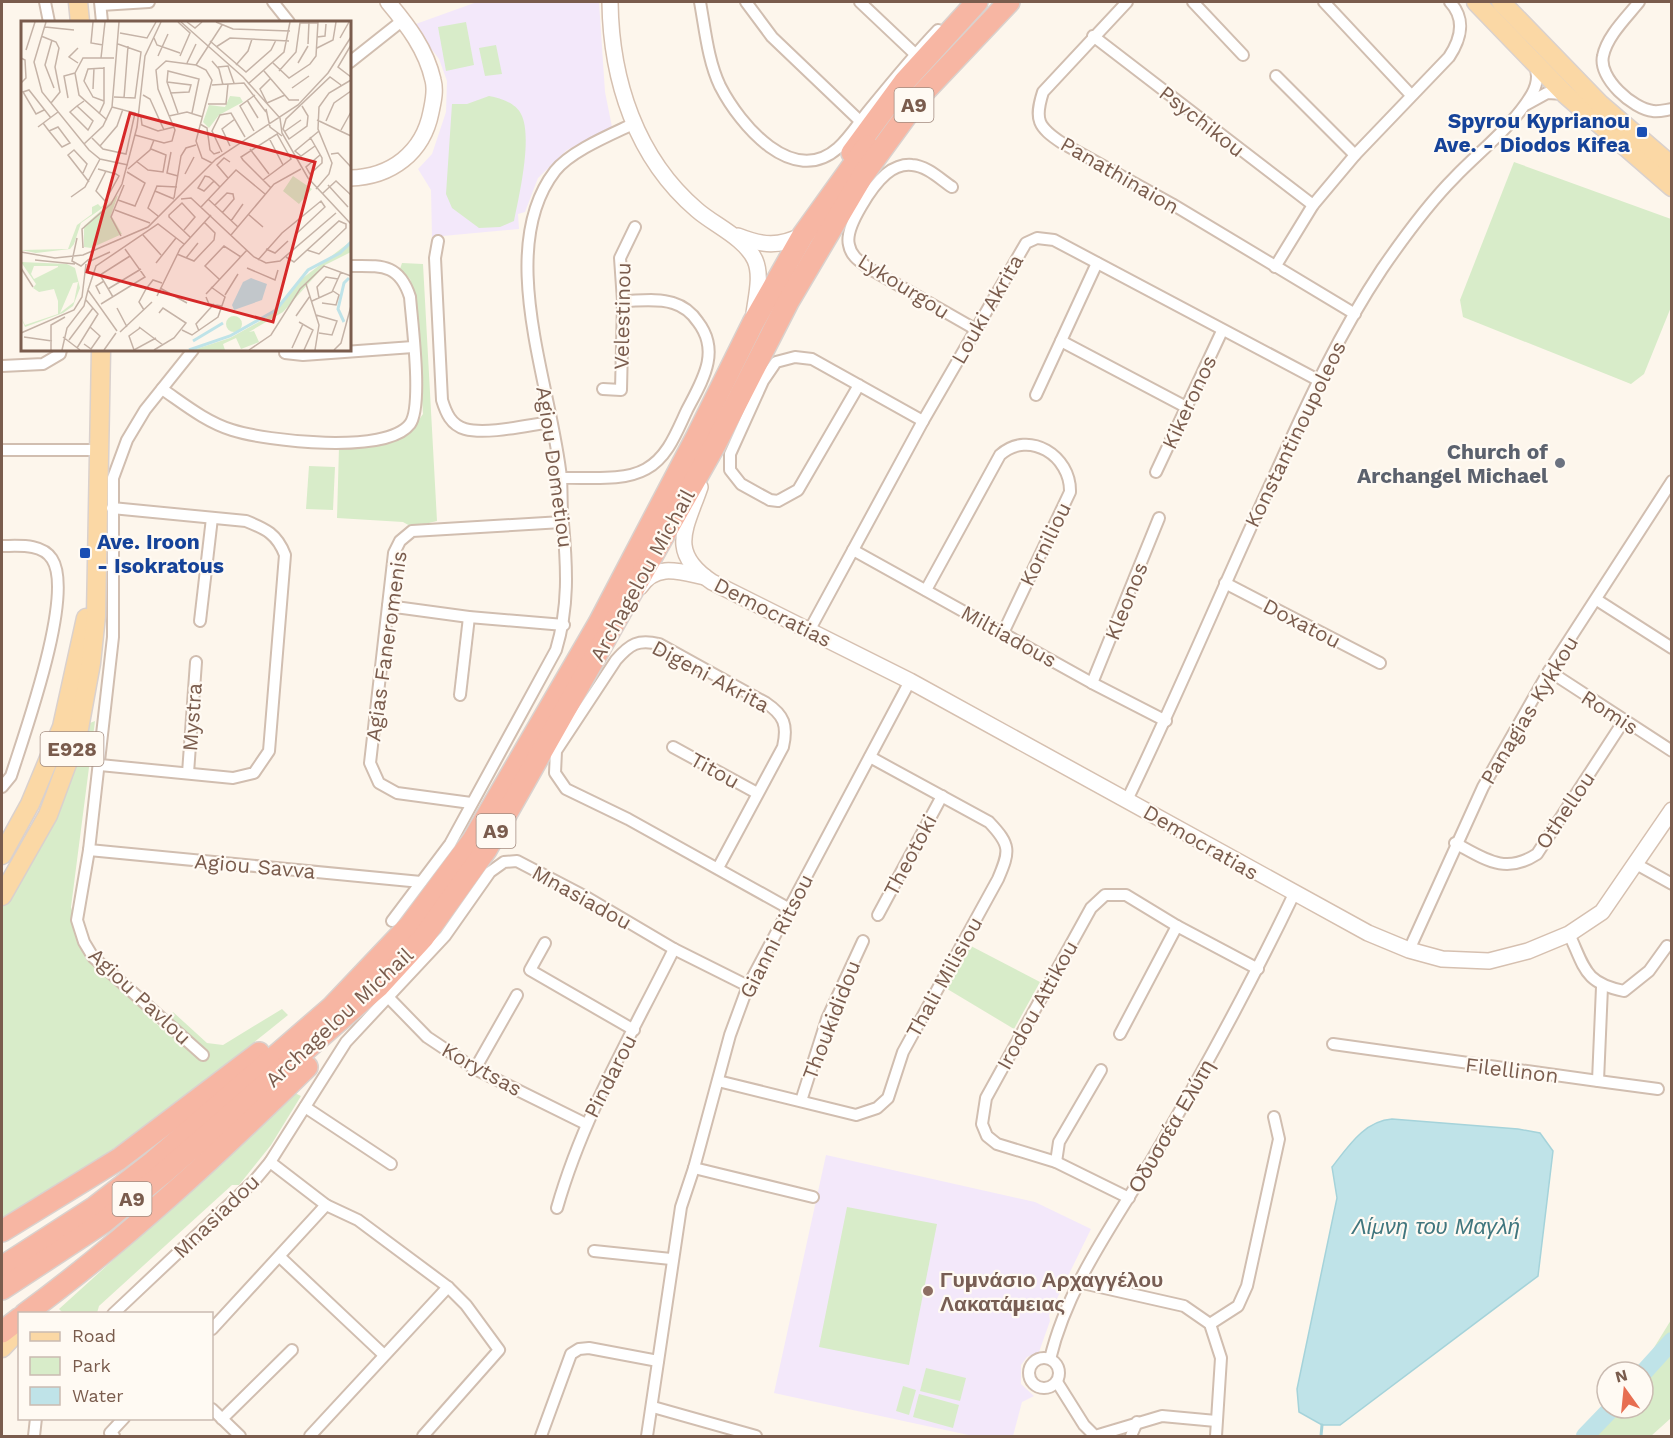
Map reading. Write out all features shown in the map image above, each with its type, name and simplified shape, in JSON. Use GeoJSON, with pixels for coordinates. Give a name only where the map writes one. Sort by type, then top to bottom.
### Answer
{"type":"FeatureCollection","features":[{"type":"Feature","properties":{"kind":"highway"},"geometry":{"type":"LineString","coordinates":[[831,193],[840,170],[874,121],[905,81],[977,2]]}},
{"type":"Feature","properties":{"kind":"highway","name":"Archagelou Michail"},"geometry":{"type":"LineString","coordinates":[[587,657],[613,628],[620,607],[753,323],[803,235],[831,193],[912,87],[990,2]]}},
{"type":"Feature","properties":{"kind":"highway","name":"Archagelou Michail"},"geometry":{"type":"LineString","coordinates":[[15,1267],[229,1107],[332,1007],[379,984],[410,926],[473,840],[620,607],[716,443],[788,302],[863,175],[922,94],[1009,2]]}},
{"type":"Feature","properties":{"kind":"highway"},"geometry":{"type":"LineString","coordinates":[[836,221],[899,140],[1024,2]]}},
{"type":"Feature","properties":{"kind":"highway"},"geometry":{"type":"LineString","coordinates":[[2,1232],[119,1159],[167,1125],[327,998],[379,984]]}},
{"type":"Feature","properties":{"kind":"highway"},"geometry":{"type":"LineString","coordinates":[[28,1312],[86,1269],[172,1196],[247,1126],[346,1028],[379,984]]}},
{"type":"Feature","properties":{"kind":"highway","name":"A9"},"geometry":{"type":"LineString","coordinates":[[2,1289],[15,1267]]}},
{"type":"Feature","properties":{"kind":"highway"},"geometry":{"type":"LineString","coordinates":[[2,1332],[18,1320]]}},
{"type":"Feature","properties":{"kind":"main road"},"geometry":{"type":"LineString","coordinates":[[78,2],[80,21]]}},
{"type":"Feature","properties":{"kind":"main road"},"geometry":{"type":"LineString","coordinates":[[1476,2],[1565,93],[1671,187]]}},
{"type":"Feature","properties":{"kind":"main road"},"geometry":{"type":"LineString","coordinates":[[1501,2],[1600,104],[1671,166]]}},
{"type":"Feature","properties":{"kind":"main road","name":"E928"},"geometry":{"type":"LineString","coordinates":[[2,896],[48,815],[78,734],[91,663],[100,450],[101,351]]}},
{"type":"Feature","properties":{"kind":"main road","name":"E928"},"geometry":{"type":"LineString","coordinates":[[2,855],[30,804],[62,727],[95,587]]}},
{"type":"Feature","properties":{"kind":"main road"},"geometry":{"type":"LineString","coordinates":[[41,1312],[86,1269]]}},
{"type":"Feature","properties":{"kind":"main road"},"geometry":{"type":"LineString","coordinates":[[2,1348],[18,1331]]}},
{"type":"Feature","properties":{"kind":"street"},"geometry":{"type":"LineString","coordinates":[[45,2],[49,21]]}},
{"type":"Feature","properties":{"kind":"street"},"geometry":{"type":"LineString","coordinates":[[102,21],[101,3],[149,2]]}},
{"type":"Feature","properties":{"kind":"street"},"geometry":{"type":"LineString","coordinates":[[273,2],[288,21]]}},
{"type":"Feature","properties":{"kind":"street"},"geometry":{"type":"LineString","coordinates":[[351,178],[376,174],[400,163],[420,143],[430,119],[434,83],[418,42],[388,2]]}},
{"type":"Feature","properties":{"kind":"street"},"geometry":{"type":"LineString","coordinates":[[610,2],[613,42],[622,94],[633,124],[670,184],[688,203],[748,249],[755,260],[759,274],[753,323]]}},
{"type":"Feature","properties":{"kind":"street"},"geometry":{"type":"LineString","coordinates":[[700,2],[719,84],[732,106],[754,133],[774,149],[792,160],[815,161],[839,147],[915,54],[966,2]]}},
{"type":"Feature","properties":{"kind":"street"},"geometry":{"type":"LineString","coordinates":[[747,2],[772,37],[860,121]]}},
{"type":"Feature","properties":{"kind":"street"},"geometry":{"type":"LineString","coordinates":[[860,2],[915,54]]}},
{"type":"Feature","properties":{"kind":"street","name":"Panathinaion"},"geometry":{"type":"LineString","coordinates":[[1127,2],[1043,92],[1038,108],[1038,121],[1047,133],[1172,204],[1354,314]]}},
{"type":"Feature","properties":{"kind":"street"},"geometry":{"type":"LineString","coordinates":[[1193,2],[1243,55]]}},
{"type":"Feature","properties":{"kind":"street"},"geometry":{"type":"LineString","coordinates":[[1324,2],[1411,95]]}},
{"type":"Feature","properties":{"kind":"street"},"geometry":{"type":"LineString","coordinates":[[1275,267],[1313,205],[1355,155],[1449,57],[1459,42],[1461,24],[1450,2]]}},
{"type":"Feature","properties":{"kind":"street"},"geometry":{"type":"LineString","coordinates":[[1639,2],[1605,50],[1603,69],[1613,86],[1646,110],[1671,109]]}},
{"type":"Feature","properties":{"kind":"street"},"geometry":{"type":"LineString","coordinates":[[351,61],[403,20]]}},
{"type":"Feature","properties":{"kind":"street","name":"Psychikou"},"geometry":{"type":"LineString","coordinates":[[1093,36],[1313,205]]}},
{"type":"Feature","properties":{"kind":"street","name":"Konstantinoupoleos"},"geometry":{"type":"LineString","coordinates":[[1127,800],[1166,720],[1225,583],[1318,380],[1354,314],[1406,234],[1440,193],[1524,106],[1537,82],[1538,74],[1532,61]]}},
{"type":"Feature","properties":{"kind":"street"},"geometry":{"type":"LineString","coordinates":[[1276,76],[1355,155]]}},
{"type":"Feature","properties":{"kind":"street","name":"Konstantinoupoleos"},"geometry":{"type":"LineString","coordinates":[[1524,106],[1547,93],[1565,93]]}},
{"type":"Feature","properties":{"kind":"street","name":"Agiou Dometiou"},"geometry":{"type":"LineString","coordinates":[[392,921],[450,844],[556,650],[564,625],[568,559],[562,522],[561,477],[529,299],[526,261],[530,226],[540,198],[556,170],[598,142],[633,124]]}},
{"type":"Feature","properties":{"kind":"street","name":"Lykourgou"},"geometry":{"type":"LineString","coordinates":[[952,187],[926,169],[915,165],[896,168],[885,174],[853,221],[848,234],[849,246],[854,257],[870,269],[975,329]]}},
{"type":"Feature","properties":{"kind":"street","name":"Velestinou"},"geometry":{"type":"LineString","coordinates":[[603,389],[621,390],[623,301],[620,258],[635,227]]}},
{"type":"Feature","properties":{"kind":"street"},"geometry":{"type":"LineString","coordinates":[[724,230],[763,245],[781,243],[803,235]]}},
{"type":"Feature","properties":{"kind":"street","name":"Louki Akrita"},"geometry":{"type":"LineString","coordinates":[[808,631],[923,421],[1026,243],[1037,238],[1054,240],[1318,380]]}},
{"type":"Feature","properties":{"kind":"street"},"geometry":{"type":"LineString","coordinates":[[438,241],[435,258],[442,400],[450,420],[465,429],[551,422]]}},
{"type":"Feature","properties":{"kind":"street"},"geometry":{"type":"LineString","coordinates":[[1036,395],[1097,263]]}},
{"type":"Feature","properties":{"kind":"street"},"geometry":{"type":"LineString","coordinates":[[162,389],[211,422],[242,433],[277,440],[306,442],[374,440],[402,431],[411,423],[417,405],[410,297],[406,283],[399,273],[381,266],[351,266]]}},
{"type":"Feature","properties":{"kind":"street"},"geometry":{"type":"LineString","coordinates":[[561,477],[637,474],[649,468],[661,459],[707,370],[710,349],[707,338],[693,316],[683,307],[671,302],[623,301]]}},
{"type":"Feature","properties":{"kind":"street","name":"Kikeronos"},"geometry":{"type":"LineString","coordinates":[[1156,472],[1222,331]]}},
{"type":"Feature","properties":{"kind":"street"},"geometry":{"type":"LineString","coordinates":[[1061,341],[1186,407]]}},
{"type":"Feature","properties":{"kind":"street"},"geometry":{"type":"LineString","coordinates":[[285,353],[303,355],[413,347]]}},
{"type":"Feature","properties":{"kind":"street"},"geometry":{"type":"LineString","coordinates":[[2,366],[43,364],[60,354],[61,351]]}},
{"type":"Feature","properties":{"kind":"street","name":"Agiou Pavlou"},"geometry":{"type":"LineString","coordinates":[[192,351],[145,410],[119,458],[113,478],[113,637],[89,850],[76,920],[84,942],[93,957],[203,1054]]}},
{"type":"Feature","properties":{"kind":"street"},"geometry":{"type":"LineString","coordinates":[[859,385],[798,490],[778,501],[770,500],[741,484],[730,470],[730,454],[763,381],[776,362],[795,357],[812,359],[859,385],[923,421]]}},
{"type":"Feature","properties":{"kind":"street","name":"Democratias"},"geometry":{"type":"LineString","coordinates":[[705,577],[689,561],[683,547],[683,529],[716,443]]}},
{"type":"Feature","properties":{"kind":"street","name":"Korniliou"},"geometry":{"type":"LineString","coordinates":[[926,590],[1000,455],[1015,445],[1027,444],[1047,451],[1067,469],[1070,492],[1003,633]]}},
{"type":"Feature","properties":{"kind":"street"},"geometry":{"type":"LineString","coordinates":[[2,450],[100,450]]}},
{"type":"Feature","properties":{"kind":"street","name":"Panagias Kykkou"},"geometry":{"type":"LineString","coordinates":[[1409,950],[1455,843],[1483,787],[1549,671],[1597,600],[1671,481]]}},
{"type":"Feature","properties":{"kind":"street"},"geometry":{"type":"LineString","coordinates":[[100,765],[233,777],[254,773],[269,751],[285,555],[278,538],[264,528],[246,521],[112,508]]}},
{"type":"Feature","properties":{"kind":"street"},"geometry":{"type":"LineString","coordinates":[[200,621],[212,518]]}},
{"type":"Feature","properties":{"kind":"street","name":"Kleonos"},"geometry":{"type":"LineString","coordinates":[[1092,683],[1159,518]]}},
{"type":"Feature","properties":{"kind":"street","name":"Agias Faneromenis"},"geometry":{"type":"LineString","coordinates":[[471,802],[397,793],[380,783],[370,763],[394,553],[400,541],[412,531],[562,522]]}},
{"type":"Feature","properties":{"kind":"street"},"geometry":{"type":"LineString","coordinates":[[2,546],[35,547],[45,552],[52,558],[58,580],[44,670],[11,776],[2,787]]}},
{"type":"Feature","properties":{"kind":"street","name":"Miltiadous"},"geometry":{"type":"LineString","coordinates":[[853,550],[1092,683],[1166,720]]}},
{"type":"Feature","properties":{"kind":"street","name":"Democratias"},"geometry":{"type":"LineString","coordinates":[[620,607],[654,573],[674,570],[705,577],[910,681],[1368,933],[1409,950],[1442,959],[1489,961],[1528,951],[1569,934],[1602,912],[1671,810]]}},
{"type":"Feature","properties":{"kind":"street","name":"Doxatou"},"geometry":{"type":"LineString","coordinates":[[1225,583],[1380,663]]}},
{"type":"Feature","properties":{"kind":"street"},"geometry":{"type":"LineString","coordinates":[[1597,600],[1671,648]]}},
{"type":"Feature","properties":{"kind":"street"},"geometry":{"type":"LineString","coordinates":[[388,606],[469,617],[564,625]]}},
{"type":"Feature","properties":{"kind":"street"},"geometry":{"type":"LineString","coordinates":[[460,695],[469,617]]}},
{"type":"Feature","properties":{"kind":"street","name":"Digeni Akrita"},"geometry":{"type":"LineString","coordinates":[[718,868],[783,747],[787,729],[781,713],[659,644],[642,640],[627,646],[616,660],[556,751],[555,773],[567,789],[718,868],[788,908]]}},
{"type":"Feature","properties":{"kind":"street","name":"Mystra"},"geometry":{"type":"LineString","coordinates":[[188,773],[196,662]]}},
{"type":"Feature","properties":{"kind":"street","name":"Romis"},"geometry":{"type":"LineString","coordinates":[[1549,671],[1623,722],[1671,751]]}},
{"type":"Feature","properties":{"kind":"street","name":"Gianni Ritsou"},"geometry":{"type":"LineString","coordinates":[[647,1437],[653,1407],[671,1259],[681,1207],[694,1168],[730,1035],[748,986],[910,681]]}},
{"type":"Feature","properties":{"kind":"street","name":"Othellou"},"geometry":{"type":"LineString","coordinates":[[1455,843],[1485,859],[1507,865],[1523,863],[1537,854],[1623,722]]}},
{"type":"Feature","properties":{"kind":"street","name":"Titou"},"geometry":{"type":"LineString","coordinates":[[673,747],[757,793]]}},
{"type":"Feature","properties":{"kind":"street","name":"Thali Milisiou"},"geometry":{"type":"LineString","coordinates":[[718,1081],[855,1115],[878,1108],[888,1098],[903,1052],[998,879],[1009,855],[1004,837],[989,822],[870,757]]}},
{"type":"Feature","properties":{"kind":"street","name":"Theotoki"},"geometry":{"type":"LineString","coordinates":[[878,915],[942,796]]}},
{"type":"Feature","properties":{"kind":"street","name":"Agiou Savva"},"geometry":{"type":"LineString","coordinates":[[89,850],[421,882]]}},
{"type":"Feature","properties":{"kind":"street","name":"Mnasiadou"},"geometry":{"type":"LineString","coordinates":[[116,1312],[247,1188],[270,1162],[346,1042],[379,984],[445,936],[490,872],[504,862],[517,861],[586,897],[674,950],[748,986]]}},
{"type":"Feature","properties":{"kind":"street"},"geometry":{"type":"LineString","coordinates":[[1636,864],[1671,884]]}},
{"type":"Feature","properties":{"kind":"street","name":"Οδυσσέα Ελύτη"},"geometry":{"type":"LineString","coordinates":[[1050,1359],[1057,1332],[1078,1282],[1225,1032],[1294,894]]}},
{"type":"Feature","properties":{"kind":"street","name":"Irodou Attikou"},"geometry":{"type":"LineString","coordinates":[[1129,1198],[1056,1162],[997,1144],[987,1136],[982,1124],[986,1098],[1090,908],[1105,895],[1126,895],[1177,926],[1258,969]]}},
{"type":"Feature","properties":{"kind":"street"},"geometry":{"type":"LineString","coordinates":[[1120,1034],[1177,926]]}},
{"type":"Feature","properties":{"kind":"street"},"geometry":{"type":"LineString","coordinates":[[1569,934],[1587,974],[1602,987],[1624,992],[1649,971],[1667,946]]}},
{"type":"Feature","properties":{"kind":"street","name":"Thoukididou"},"geometry":{"type":"LineString","coordinates":[[801,1101],[827,1019],[863,941]]}},
{"type":"Feature","properties":{"kind":"street"},"geometry":{"type":"LineString","coordinates":[[545,943],[530,970],[634,1030]]}},
{"type":"Feature","properties":{"kind":"street","name":"Pindarou"},"geometry":{"type":"LineString","coordinates":[[557,1208],[569,1164],[586,1124],[674,950]]}},
{"type":"Feature","properties":{"kind":"street","name":"Korytsas"},"geometry":{"type":"LineString","coordinates":[[379,984],[427,1037],[475,1069],[586,1124]]}},
{"type":"Feature","properties":{"kind":"street"},"geometry":{"type":"LineString","coordinates":[[1598,1081],[1602,987]]}},
{"type":"Feature","properties":{"kind":"street"},"geometry":{"type":"LineString","coordinates":[[475,1069],[517,995]]}},
{"type":"Feature","properties":{"kind":"street","name":"Filellinon"},"geometry":{"type":"LineString","coordinates":[[1334,1044],[1658,1089]]}},
{"type":"Feature","properties":{"kind":"street"},"geometry":{"type":"LineString","coordinates":[[1056,1162],[1059,1142],[1101,1070]]}},
{"type":"Feature","properties":{"kind":"street"},"geometry":{"type":"LineString","coordinates":[[305,1107],[391,1164]]}},
{"type":"Feature","properties":{"kind":"street"},"geometry":{"type":"LineString","coordinates":[[1210,1324],[1238,1306],[1247,1286],[1280,1139],[1274,1117]]}},
{"type":"Feature","properties":{"kind":"street"},"geometry":{"type":"LineString","coordinates":[[270,1162],[326,1205],[358,1220],[448,1287],[466,1305],[499,1350],[423,1437]]}},
{"type":"Feature","properties":{"kind":"street"},"geometry":{"type":"LineString","coordinates":[[694,1168],[813,1197]]}},
{"type":"Feature","properties":{"kind":"street"},"geometry":{"type":"LineString","coordinates":[[213,1328],[326,1205]]}},
{"type":"Feature","properties":{"kind":"street"},"geometry":{"type":"LineString","coordinates":[[594,1251],[671,1259]]}},
{"type":"Feature","properties":{"kind":"street"},"geometry":{"type":"LineString","coordinates":[[280,1257],[384,1355]]}},
{"type":"Feature","properties":{"kind":"street"},"geometry":{"type":"LineString","coordinates":[[1078,1282],[1184,1306],[1210,1324],[1221,1358],[1216,1437]]}},
{"type":"Feature","properties":{"kind":"street"},"geometry":{"type":"LineString","coordinates":[[310,1437],[448,1287]]}},
{"type":"Feature","properties":{"kind":"street"},"geometry":{"type":"LineString","coordinates":[[542,1437],[571,1354],[579,1349],[589,1348],[658,1361]]}},
{"type":"Feature","properties":{"kind":"street"},"geometry":{"type":"LineString","coordinates":[[222,1419],[292,1350]]}},
{"type":"Feature","properties":{"kind":"street"},"geometry":{"type":"LineString","coordinates":[[1057,1382],[1052,1386],[1040,1388],[1035,1385],[1029,1374],[1033,1363],[1044,1358],[1050,1359],[1058,1366],[1057,1382],[1084,1425],[1095,1436],[1162,1416],[1216,1421]]}},
{"type":"Feature","properties":{"kind":"street"},"geometry":{"type":"LineString","coordinates":[[653,1407],[754,1436]]}},
{"type":"Feature","properties":{"kind":"street"},"geometry":{"type":"LineString","coordinates":[[213,1410],[240,1437]]}},
{"type":"Feature","properties":{"kind":"street"},"geometry":{"type":"LineString","coordinates":[[34,1437],[36,1420]]}},
{"type":"Feature","properties":{"kind":"street"},"geometry":{"type":"LineString","coordinates":[[114,1437],[110,1433],[123,1420]]}},
{"type":"Feature","properties":{"kind":"street"},"geometry":{"type":"LineString","coordinates":[[1131,1437],[1137,1422]]}},
{"type":"Feature","properties":{"kind":"shaded area"},"geometry":{"type":"Polygon","coordinates":[[[477,2],[599,2],[605,92],[612,127],[567,150],[538,178],[525,212],[518,214],[519,229],[432,237],[431,190],[418,169],[432,154],[446,112],[447,81],[439,59],[413,25],[477,2]]]}},
{"type":"Feature","properties":{"kind":"shaded area","name":"Γυμνάσιο Αρχαγγέλου Λακατάμειας"},"geometry":{"type":"Polygon","coordinates":[[[826,1155],[1035,1202],[1091,1229],[1049,1315],[1050,1321],[1039,1352],[1027,1357],[1021,1365],[1021,1384],[1034,1396],[1022,1402],[1013,1436],[973,1436],[774,1393],[826,1155]]]}},
{"type":"Feature","properties":{"kind":"green space"},"geometry":{"type":"Polygon","coordinates":[[[466,22],[474,65],[446,71],[438,27],[466,22]]]}},
{"type":"Feature","properties":{"kind":"green space"},"geometry":{"type":"Polygon","coordinates":[[[496,45],[502,74],[485,76],[479,48],[496,45]]]}},
{"type":"Feature","properties":{"kind":"green space"},"geometry":{"type":"Polygon","coordinates":[[[489,96],[507,102],[519,110],[526,136],[525,151],[522,182],[514,221],[500,227],[479,228],[452,208],[446,194],[452,104],[467,104],[489,96]]]}},
{"type":"Feature","properties":{"kind":"green space"},"geometry":{"type":"Polygon","coordinates":[[[1514,162],[1671,219],[1671,307],[1644,374],[1631,384],[1463,317],[1460,300],[1514,162]]]}},
{"type":"Feature","properties":{"kind":"green space"},"geometry":{"type":"Polygon","coordinates":[[[402,263],[423,264],[437,521],[412,527],[403,522],[337,518],[339,447],[387,443],[406,433],[423,414],[415,296],[410,279],[400,269],[402,263]]]}},
{"type":"Feature","properties":{"kind":"green space"},"geometry":{"type":"Polygon","coordinates":[[[309,466],[335,467],[333,510],[306,509],[309,466]]]}},
{"type":"Feature","properties":{"kind":"green space"},"geometry":{"type":"Polygon","coordinates":[[[95,721],[71,907],[83,950],[161,1028],[173,1012],[207,1043],[223,1045],[282,1009],[288,1015],[149,1123],[77,1173],[2,1219],[2,904],[37,853],[61,795],[85,725],[95,721]]]}},
{"type":"Feature","properties":{"kind":"green space"},"geometry":{"type":"Polygon","coordinates":[[[969,945],[1040,982],[1014,1029],[944,987],[969,945]]]}},
{"type":"Feature","properties":{"kind":"green space"},"geometry":{"type":"Polygon","coordinates":[[[289,1090],[301,1096],[271,1145],[239,1185],[232,1185],[99,1306],[97,1312],[62,1312],[59,1309],[208,1174],[289,1090]]]}},
{"type":"Feature","properties":{"kind":"green space"},"geometry":{"type":"Polygon","coordinates":[[[847,1207],[937,1224],[909,1365],[819,1347],[847,1207]]]}},
{"type":"Feature","properties":{"kind":"green space"},"geometry":{"type":"Polygon","coordinates":[[[1671,1320],[1671,1418],[1651,1436],[1592,1436],[1605,1420],[1655,1420],[1655,1360],[1646,1360],[1671,1320]]]}},
{"type":"Feature","properties":{"kind":"green space"},"geometry":{"type":"Polygon","coordinates":[[[926,1368],[966,1378],[960,1401],[920,1391],[926,1368]]]}},
{"type":"Feature","properties":{"kind":"green space"},"geometry":{"type":"Polygon","coordinates":[[[903,1386],[916,1390],[909,1415],[896,1411],[903,1386]]]}},
{"type":"Feature","properties":{"kind":"green space"},"geometry":{"type":"Polygon","coordinates":[[[919,1394],[959,1405],[953,1428],[913,1417],[919,1394]]]}},
{"type":"Feature","properties":{"kind":"water","name":"Λίμνη του Μαγλή"},"geometry":{"type":"Polygon","coordinates":[[[1392,1119],[1518,1129],[1540,1133],[1553,1151],[1538,1276],[1340,1425],[1322,1425],[1299,1412],[1297,1389],[1337,1198],[1332,1167],[1365,1130],[1382,1121],[1392,1119]]]}},
{"type":"Feature","properties":{"kind":"waterway"},"geometry":{"type":"LineString","coordinates":[[1655,1360],[1672,1341]]}},
{"type":"Feature","properties":{"kind":"waterway"},"geometry":{"type":"LineString","coordinates":[[1585,1436],[1600,1420]]}},
{"type":"Feature","properties":{"kind":"waterway"},"geometry":{"type":"LineString","coordinates":[[1321,1436],[1322,1425]]}},
{"type":"Feature","properties":{"kind":"place","name":"Spyrou Kyprianou Ave. - Diodos Kifea"},"geometry":{"type":"Point","coordinates":[1642,132]}},
{"type":"Feature","properties":{"kind":"place","name":"Church of Archangel Michael"},"geometry":{"type":"Point","coordinates":[1560,463]}},
{"type":"Feature","properties":{"kind":"place","name":"Ave. Iroon - Isokratous"},"geometry":{"type":"Point","coordinates":[85,553]}},
{"type":"Feature","properties":{"kind":"place","name":"Γυμνάσιο Αρχαγγέλου Λακατάμειας"},"geometry":{"type":"Point","coordinates":[928,1291]}}]}
